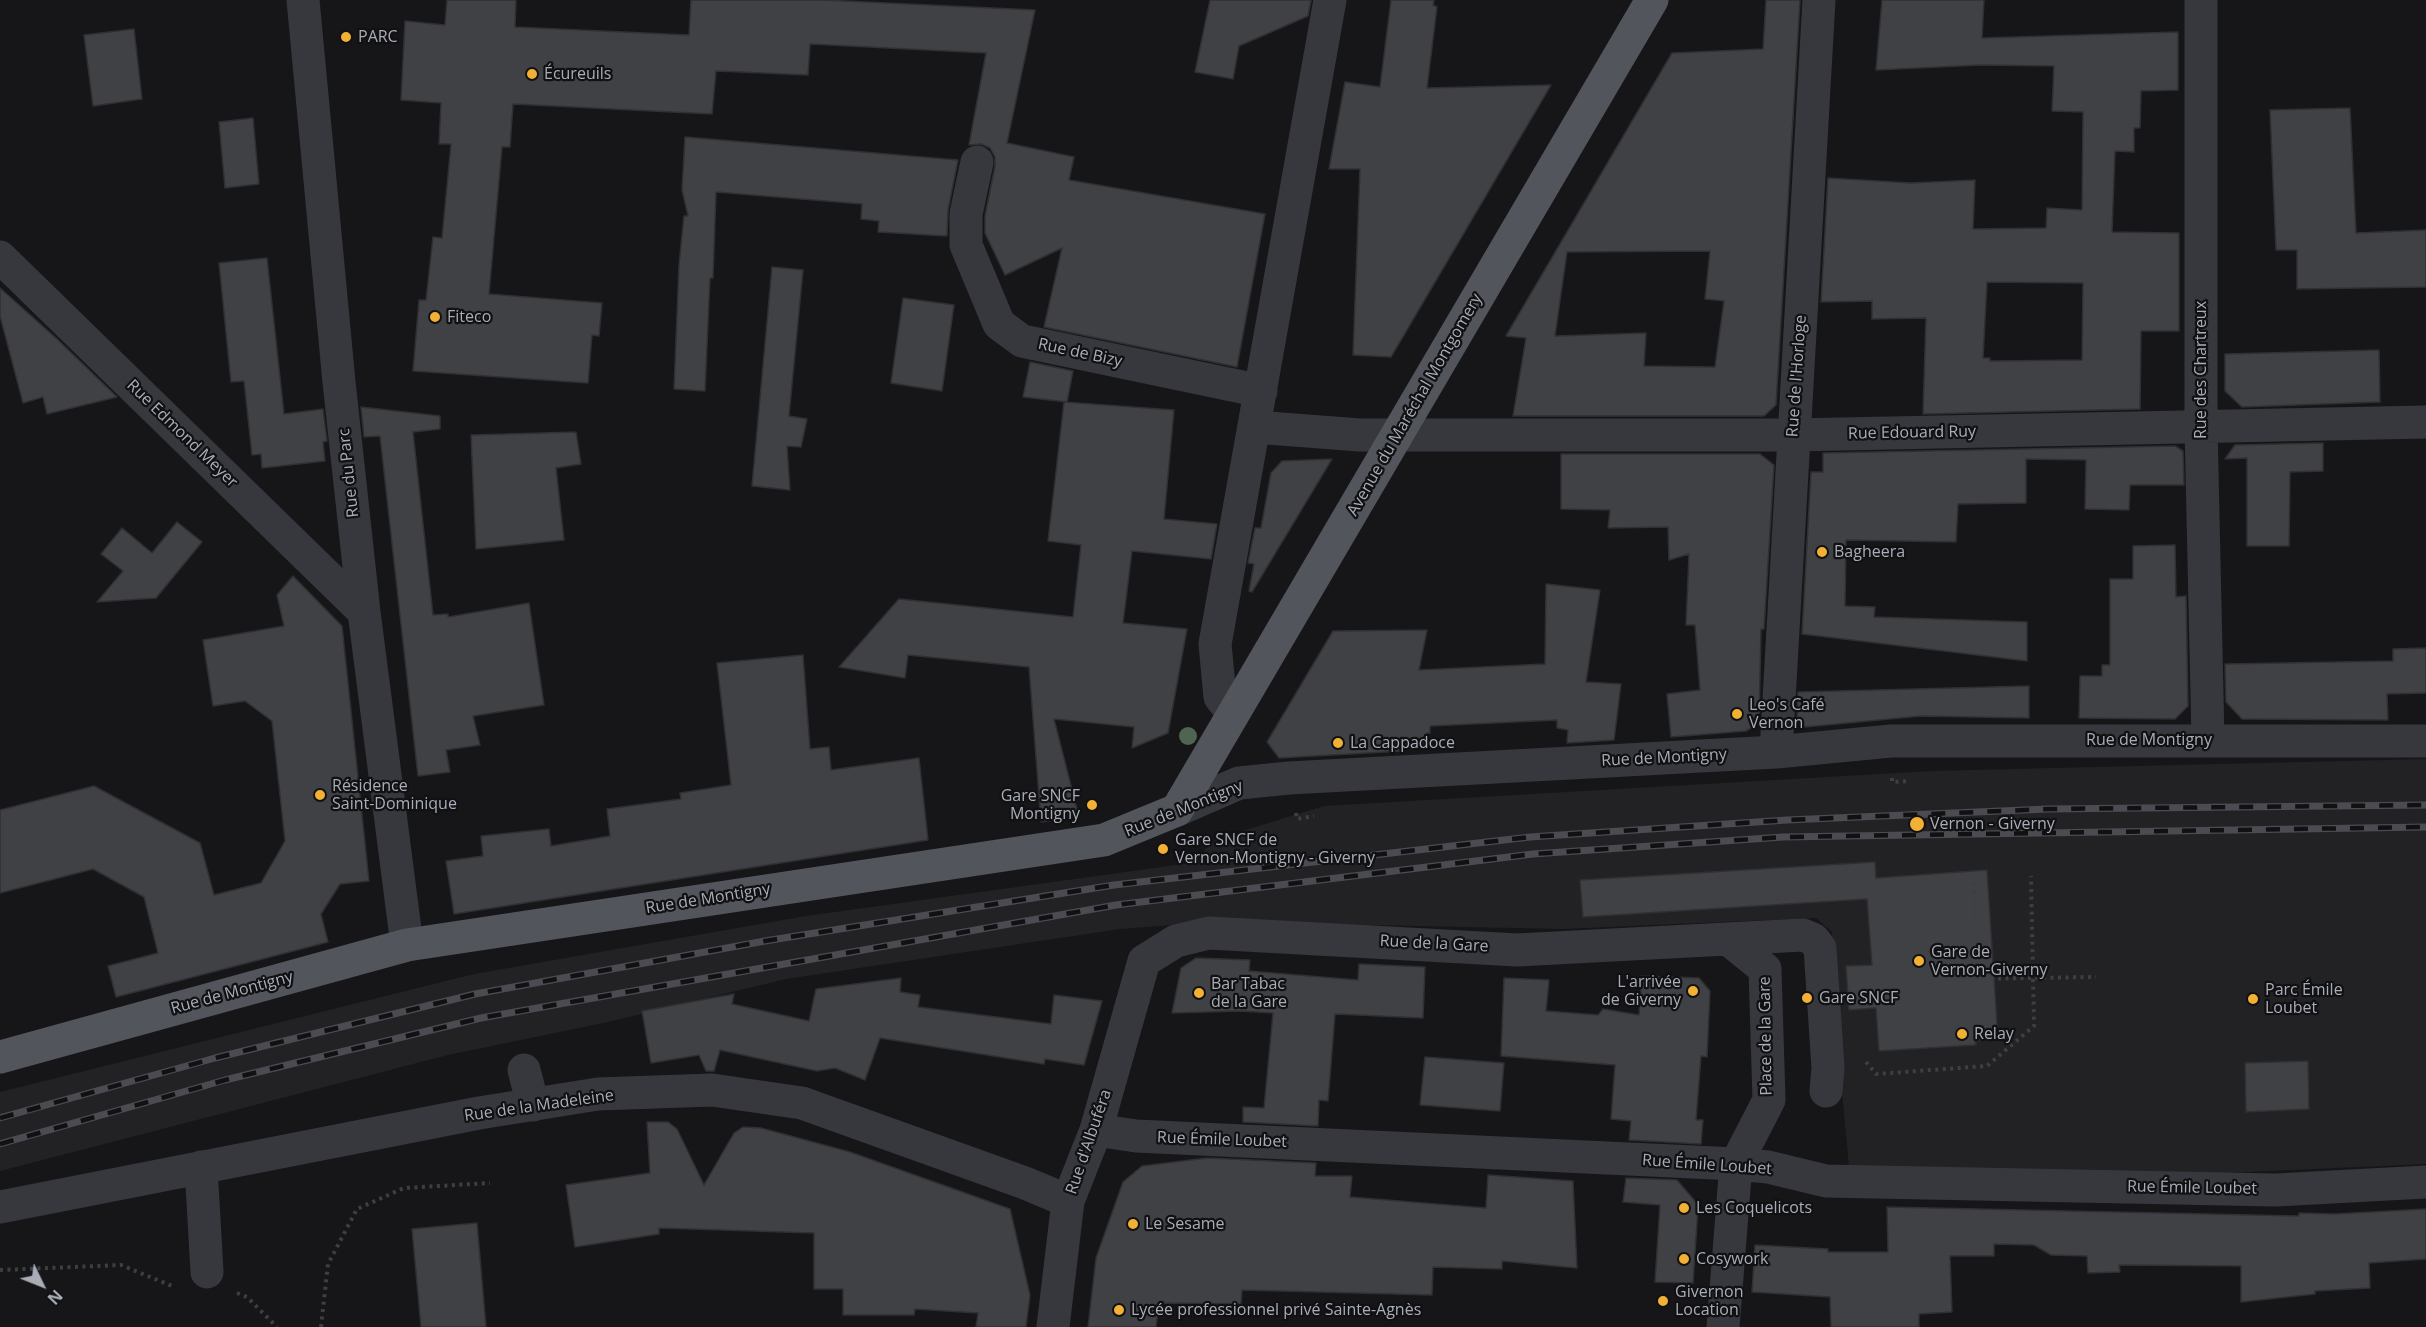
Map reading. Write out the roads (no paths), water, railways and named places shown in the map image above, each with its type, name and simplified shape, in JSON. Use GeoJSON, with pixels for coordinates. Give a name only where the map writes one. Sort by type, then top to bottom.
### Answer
{"type":"FeatureCollection","features":[{"type":"Feature","properties":{"kind":"main road","name":"Avenue du Maréchal Montgomery"},"geometry":{"type":"LineString","coordinates":[[1177,810],[1652,0]]}},
{"type":"Feature","properties":{"kind":"main road","name":"Rue de Montigny"},"geometry":{"type":"LineString","coordinates":[[0,1057],[407,945],[1104,840],[1177,810]]}},
{"type":"Feature","properties":{"kind":"street","name":"Rue du Parc"},"geometry":{"type":"LineString","coordinates":[[303,0],[339,382],[364,612],[407,945]]}},
{"type":"Feature","properties":{"kind":"street"},"geometry":{"type":"LineString","coordinates":[[1233,713],[1220,697],[1215,644],[1330,0]]}},
{"type":"Feature","properties":{"kind":"street","name":"Rue de l'Horloge"},"geometry":{"type":"LineString","coordinates":[[1776,752],[1819,0]]}},
{"type":"Feature","properties":{"kind":"street","name":"Rue des Chartreux"},"geometry":{"type":"LineString","coordinates":[[2200,0],[2200,426],[2208,740]]}},
{"type":"Feature","properties":{"kind":"street","name":"Rue de Bizy"},"geometry":{"type":"LineString","coordinates":[[977,162],[966,214],[966,245],[999,324],[1022,341],[1261,391]]}},
{"type":"Feature","properties":{"kind":"street","name":"Rue Edmond Meyer"},"geometry":{"type":"LineString","coordinates":[[0,257],[364,612]]}},
{"type":"Feature","properties":{"kind":"street","name":"Rue Edouard Ruy"},"geometry":{"type":"LineString","coordinates":[[1255,427],[1360,435],[1793,435],[2426,422]]}},
{"type":"Feature","properties":{"kind":"street","name":"Rue de Montigny"},"geometry":{"type":"LineString","coordinates":[[1177,810],[1239,783],[1289,778],[1776,752],[1891,741],[2426,741]]}},
{"type":"Feature","properties":{"kind":"street","name":"Rue de la Gare"},"geometry":{"type":"LineString","coordinates":[[1144,960],[1176,941],[1209,933],[1517,950],[1729,940]]}},
{"type":"Feature","properties":{"kind":"street"},"geometry":{"type":"LineString","coordinates":[[1729,940],[1803,935],[1814,939],[1820,948],[1828,1068],[1826,1091]]}},
{"type":"Feature","properties":{"kind":"street","name":"Place de la Gare"},"geometry":{"type":"LineString","coordinates":[[1729,940],[1765,969],[1769,1100],[1736,1164]]}},
{"type":"Feature","properties":{"kind":"street","name":"Rue d'Albuféra"},"geometry":{"type":"LineString","coordinates":[[1053,1327],[1068,1201],[1096,1130],[1144,960]]}},
{"type":"Feature","properties":{"kind":"street"},"geometry":{"type":"LineString","coordinates":[[524,1070],[533,1105]]}},
{"type":"Feature","properties":{"kind":"street","name":"Rue de la Madeleine"},"geometry":{"type":"LineString","coordinates":[[0,1208],[201,1167],[598,1094],[712,1090],[802,1103],[1025,1183],[1068,1201]]}},
{"type":"Feature","properties":{"kind":"street","name":"Rue Émile Loubet"},"geometry":{"type":"LineString","coordinates":[[1096,1130],[1136,1136],[1736,1164],[1768,1167],[1826,1181],[2276,1190],[2426,1182]]}},
{"type":"Feature","properties":{"kind":"street"},"geometry":{"type":"LineString","coordinates":[[1724,1327],[1736,1164]]}},
{"type":"Feature","properties":{"kind":"street"},"geometry":{"type":"LineString","coordinates":[[201,1167],[216,1281]]}},
{"type":"Feature","properties":{"kind":"railway"},"geometry":{"type":"LineString","coordinates":[[0,1118],[215,1058],[475,994],[765,941],[1114,885],[1530,837],[1787,820],[2048,809],[2426,805]]}},
{"type":"Feature","properties":{"kind":"railway"},"geometry":{"type":"LineString","coordinates":[[0,1144],[225,1080],[481,1018],[1116,905],[1533,854],[1783,837],[2426,827]]}},
{"type":"Feature","properties":{"kind":"place","name":"PARC"},"geometry":{"type":"Point","coordinates":[346,37]}},
{"type":"Feature","properties":{"kind":"place","name":"Écureuils"},"geometry":{"type":"Point","coordinates":[532,74]}},
{"type":"Feature","properties":{"kind":"place","name":"Fiteco"},"geometry":{"type":"Point","coordinates":[435,317]}},
{"type":"Feature","properties":{"kind":"place","name":"Bagheera"},"geometry":{"type":"Point","coordinates":[1822,552]}},
{"type":"Feature","properties":{"kind":"place","name":"Leo's Café Vernon"},"geometry":{"type":"Point","coordinates":[1737,714]}},
{"type":"Feature","properties":{"kind":"place","name":"La Cappadoce"},"geometry":{"type":"Point","coordinates":[1338,743]}},
{"type":"Feature","properties":{"kind":"place","name":"Résidence Saint-Dominique"},"geometry":{"type":"Point","coordinates":[320,795]}},
{"type":"Feature","properties":{"kind":"place","name":"Gare SNCF Montigny"},"geometry":{"type":"Point","coordinates":[1092,805]}},
{"type":"Feature","properties":{"kind":"place","name":"Vernon - Giverny"},"geometry":{"type":"Point","coordinates":[1917,824]}},
{"type":"Feature","properties":{"kind":"place","name":"Gare SNCF de Vernon-Montigny - Giverny"},"geometry":{"type":"Point","coordinates":[1163,849]}},
{"type":"Feature","properties":{"kind":"place","name":"Gare de Vernon-Giverny"},"geometry":{"type":"Point","coordinates":[1919,961]}},
{"type":"Feature","properties":{"kind":"place","name":"L'arrivée de Giverny"},"geometry":{"type":"Point","coordinates":[1693,991]}},
{"type":"Feature","properties":{"kind":"place","name":"Bar Tabac de la Gare"},"geometry":{"type":"Point","coordinates":[1199,993]}},
{"type":"Feature","properties":{"kind":"place","name":"Gare SNCF"},"geometry":{"type":"Point","coordinates":[1807,998]}},
{"type":"Feature","properties":{"kind":"place","name":"Parc Émile Loubet"},"geometry":{"type":"Point","coordinates":[2253,999]}},
{"type":"Feature","properties":{"kind":"place","name":"Relay"},"geometry":{"type":"Point","coordinates":[1962,1034]}},
{"type":"Feature","properties":{"kind":"place","name":"Les Coquelicots"},"geometry":{"type":"Point","coordinates":[1684,1208]}},
{"type":"Feature","properties":{"kind":"place","name":"Le Sesame"},"geometry":{"type":"Point","coordinates":[1133,1224]}},
{"type":"Feature","properties":{"kind":"place","name":"Cosywork"},"geometry":{"type":"Point","coordinates":[1684,1259]}},
{"type":"Feature","properties":{"kind":"place","name":"Givernon Location"},"geometry":{"type":"Point","coordinates":[1663,1301]}},
{"type":"Feature","properties":{"kind":"place","name":"Lycée professionnel privé Sainte-Agnès"},"geometry":{"type":"Point","coordinates":[1119,1310]}}]}
